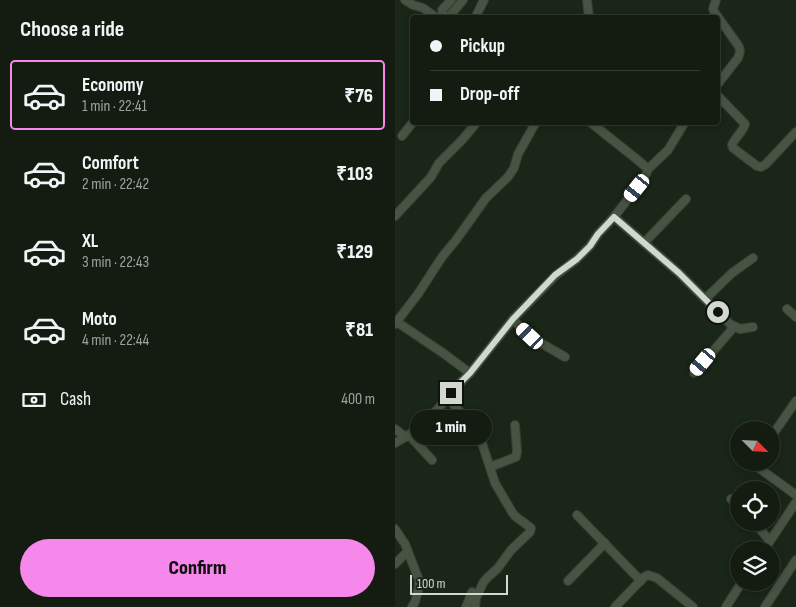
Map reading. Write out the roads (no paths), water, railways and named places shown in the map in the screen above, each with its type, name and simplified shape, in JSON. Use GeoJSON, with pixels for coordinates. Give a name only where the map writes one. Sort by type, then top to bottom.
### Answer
{"type":"FeatureCollection","features":[{"type":"Feature","properties":{"kind":"street"},"geometry":{"type":"LineString","coordinates":[[405,0],[423,8],[433,15]]}},
{"type":"Feature","properties":{"kind":"street"},"geometry":{"type":"LineString","coordinates":[[444,15],[441,10],[451,0]]}},
{"type":"Feature","properties":{"kind":"street"},"geometry":{"type":"LineString","coordinates":[[450,15],[463,0]]}},
{"type":"Feature","properties":{"kind":"street"},"geometry":{"type":"LineString","coordinates":[[476,15],[484,0]]}},
{"type":"Feature","properties":{"kind":"street"},"geometry":{"type":"LineString","coordinates":[[587,0],[589,15]]}},
{"type":"Feature","properties":{"kind":"street"},"geometry":{"type":"LineString","coordinates":[[716,0],[713,9],[716,15]]}},
{"type":"Feature","properties":{"kind":"street"},"geometry":{"type":"LineString","coordinates":[[720,20],[740,49],[738,58],[720,81]]}},
{"type":"Feature","properties":{"kind":"street"},"geometry":{"type":"LineString","coordinates":[[720,98],[745,124],[732,145],[757,166],[761,167],[767,164],[796,132]]}},
{"type":"Feature","properties":{"kind":"street"},"geometry":{"type":"LineString","coordinates":[[402,136],[411,125]]}},
{"type":"Feature","properties":{"kind":"street"},"geometry":{"type":"LineString","coordinates":[[395,216],[431,177],[439,163],[475,125]]}},
{"type":"Feature","properties":{"kind":"street"},"geometry":{"type":"LineString","coordinates":[[470,373],[443,352],[396,323],[485,198],[508,177],[534,125]]}},
{"type":"Feature","properties":{"kind":"street"},"geometry":{"type":"LineString","coordinates":[[595,125],[648,169]]}},
{"type":"Feature","properties":{"kind":"street"},"geometry":{"type":"LineString","coordinates":[[395,443],[407,436],[430,417],[470,373],[513,319],[555,275],[577,259],[590,246],[645,177],[648,169],[668,150],[683,125]]}},
{"type":"Feature","properties":{"kind":"street"},"geometry":{"type":"LineString","coordinates":[[644,243],[686,199]]}},
{"type":"Feature","properties":{"kind":"street"},"geometry":{"type":"LineString","coordinates":[[614,217],[679,273],[730,324],[740,328],[753,327]]}},
{"type":"Feature","properties":{"kind":"street"},"geometry":{"type":"LineString","coordinates":[[705,299],[731,273],[753,258]]}},
{"type":"Feature","properties":{"kind":"street"},"geometry":{"type":"LineString","coordinates":[[787,309],[796,317]]}},
{"type":"Feature","properties":{"kind":"street"},"geometry":{"type":"LineString","coordinates":[[513,319],[530,336],[565,356]]}},
{"type":"Feature","properties":{"kind":"street"},"geometry":{"type":"LineString","coordinates":[[694,373],[734,327]]}},
{"type":"Feature","properties":{"kind":"street"},"geometry":{"type":"LineString","coordinates":[[447,397],[480,437],[495,483],[512,512],[530,526],[531,529],[483,583],[475,607]]}},
{"type":"Feature","properties":{"kind":"street"},"geometry":{"type":"LineString","coordinates":[[780,424],[796,401]]}},
{"type":"Feature","properties":{"kind":"street"},"geometry":{"type":"LineString","coordinates":[[490,467],[516,458],[515,425]]}},
{"type":"Feature","properties":{"kind":"street"},"geometry":{"type":"LineString","coordinates":[[395,428],[407,436],[432,460]]}},
{"type":"Feature","properties":{"kind":"street"},"geometry":{"type":"LineString","coordinates":[[763,471],[796,495]]}},
{"type":"Feature","properties":{"kind":"street"},"geometry":{"type":"LineString","coordinates":[[762,531],[770,540],[796,502]]}},
{"type":"Feature","properties":{"kind":"street"},"geometry":{"type":"LineString","coordinates":[[577,514],[641,581]]}},
{"type":"Feature","properties":{"kind":"street"},"geometry":{"type":"LineString","coordinates":[[395,529],[405,544],[419,580],[419,587],[412,607]]}},
{"type":"Feature","properties":{"kind":"street"},"geometry":{"type":"LineString","coordinates":[[568,581],[605,543]]}},
{"type":"Feature","properties":{"kind":"street"},"geometry":{"type":"LineString","coordinates":[[395,564],[407,551]]}},
{"type":"Feature","properties":{"kind":"street"},"geometry":{"type":"LineString","coordinates":[[765,607],[796,560]]}},
{"type":"Feature","properties":{"kind":"street"},"geometry":{"type":"LineString","coordinates":[[615,607],[648,575],[652,575],[693,607]]}},
{"type":"Feature","properties":{"kind":"street"},"geometry":{"type":"LineString","coordinates":[[725,607],[736,591]]}},
{"type":"Feature","properties":{"kind":"street"},"geometry":{"type":"LineString","coordinates":[[466,607],[472,592]]}}]}
